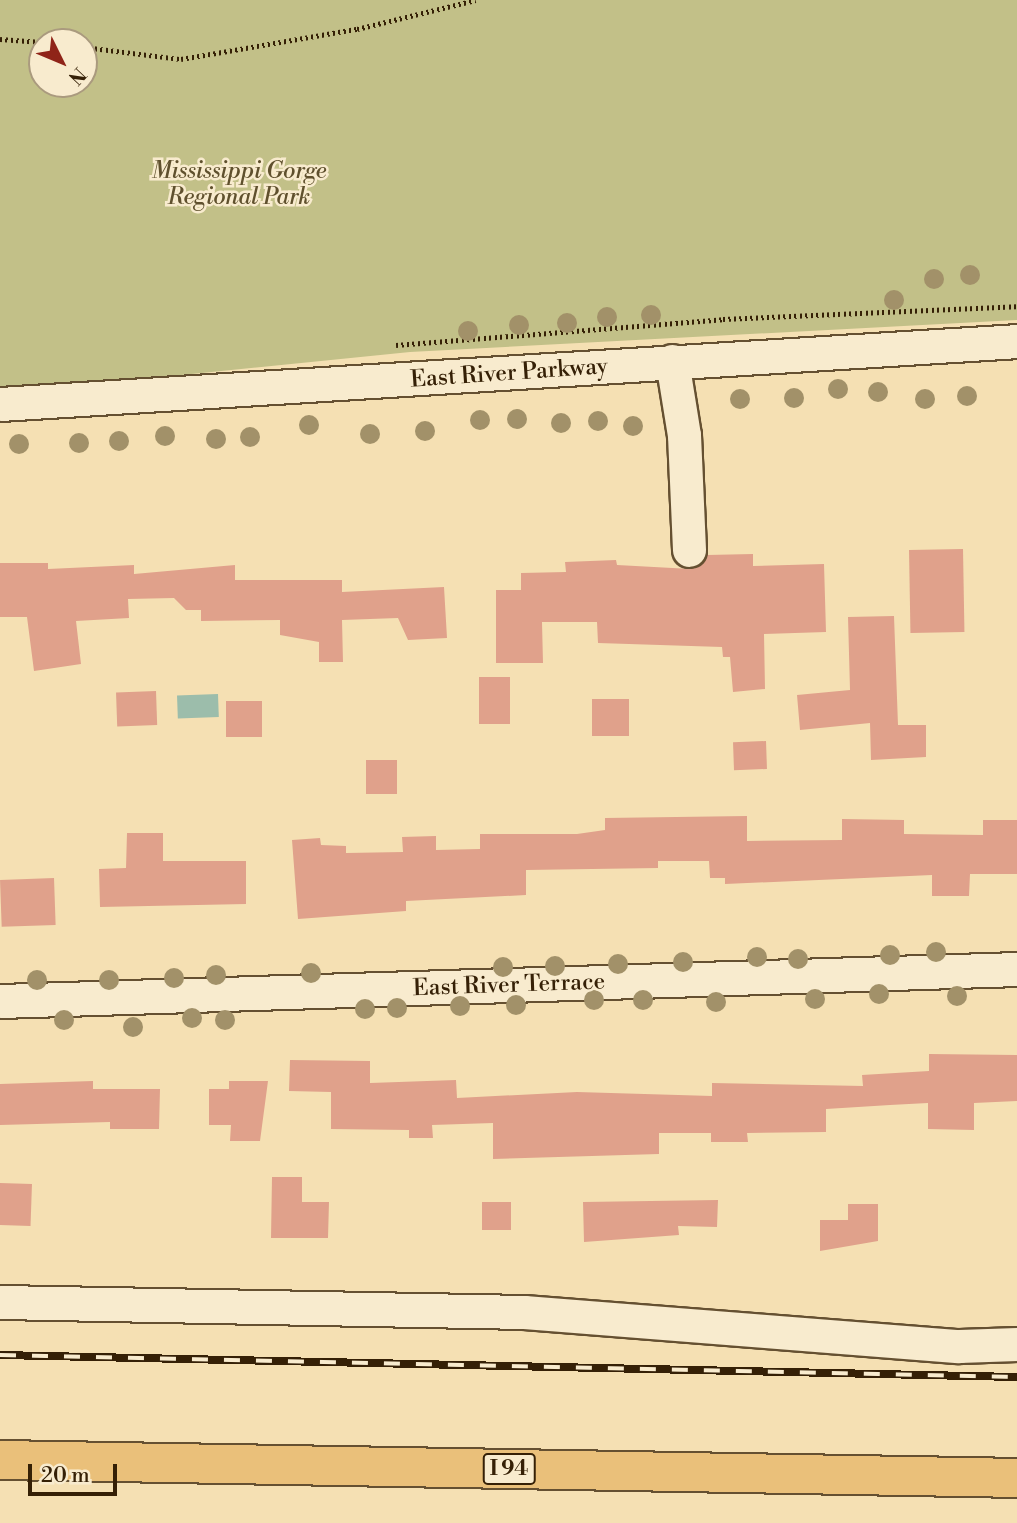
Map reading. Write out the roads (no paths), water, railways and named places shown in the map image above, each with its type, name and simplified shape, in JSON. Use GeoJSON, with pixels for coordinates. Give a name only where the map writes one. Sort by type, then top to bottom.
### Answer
{"type":"FeatureCollection","features":[{"type":"Feature","properties":{"kind":"highway","name":"I 94"},"geometry":{"type":"LineString","coordinates":[[0,1460],[1017,1478]]}},
{"type":"Feature","properties":{"kind":"street","name":"East River Parkway"},"geometry":{"type":"LineString","coordinates":[[0,404],[1017,341]]}},
{"type":"Feature","properties":{"kind":"street"},"geometry":{"type":"LineString","coordinates":[[672,361],[684,435],[690,550]]}},
{"type":"Feature","properties":{"kind":"street","name":"East River Terrace"},"geometry":{"type":"LineString","coordinates":[[0,1002],[1017,969]]}},
{"type":"Feature","properties":{"kind":"street"},"geometry":{"type":"LineString","coordinates":[[0,1302],[524,1312],[959,1346],[1017,1344]]}},
{"type":"Feature","properties":{"kind":"railway"},"geometry":{"type":"LineString","coordinates":[[0,1355],[1017,1377]]}},
{"type":"Feature","properties":{"kind":"park label","name":"Mississippi Gorge Regional Park"},"geometry":{"type":"Point","coordinates":[239,184]}}]}
